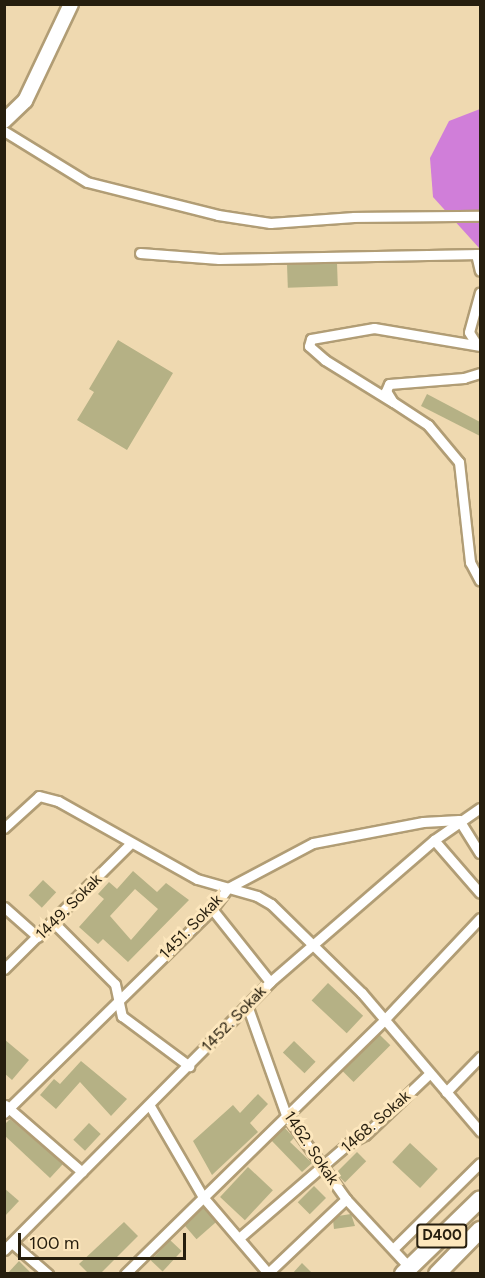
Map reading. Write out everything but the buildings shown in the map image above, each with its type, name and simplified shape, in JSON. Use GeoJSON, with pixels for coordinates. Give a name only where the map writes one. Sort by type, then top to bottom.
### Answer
{"type":"FeatureCollection","features":[{"type":"Feature","properties":{"kind":"highway","name":"D400"},"geometry":{"type":"LineString","coordinates":[[406,1270],[480,1199]]}},
{"type":"Feature","properties":{"kind":"highway","name":"D400"},"geometry":{"type":"LineString","coordinates":[[437,1274],[480,1230]]}},
{"type":"Feature","properties":{"kind":"main road"},"geometry":{"type":"LineString","coordinates":[[4,121],[25,101],[71,4]]}},
{"type":"Feature","properties":{"kind":"street"},"geometry":{"type":"LineString","coordinates":[[4,130],[87,182],[218,215],[270,224],[354,217],[480,216]]}},
{"type":"Feature","properties":{"kind":"street"},"geometry":{"type":"LineString","coordinates":[[140,253],[219,259],[478,254],[480,271]]}},
{"type":"Feature","properties":{"kind":"street"},"geometry":{"type":"LineString","coordinates":[[478,346],[470,332],[480,292]]}},
{"type":"Feature","properties":{"kind":"street"},"geometry":{"type":"LineString","coordinates":[[478,346],[374,328],[311,339],[309,346],[325,360],[428,425],[459,462],[470,562],[480,581]]}},
{"type":"Feature","properties":{"kind":"street"},"geometry":{"type":"LineString","coordinates":[[393,402],[386,391],[388,384],[464,378],[480,373]]}},
{"type":"Feature","properties":{"kind":"street"},"geometry":{"type":"LineString","coordinates":[[4,828],[39,796],[93,818],[132,843],[197,879],[272,904],[314,942],[480,1131]]}},
{"type":"Feature","properties":{"kind":"street","name":"1452. Sokak"},"geometry":{"type":"LineString","coordinates":[[4,1250],[248,1008],[270,982],[434,840],[459,820],[480,808]]}},
{"type":"Feature","properties":{"kind":"street"},"geometry":{"type":"LineString","coordinates":[[459,820],[480,853]]}},
{"type":"Feature","properties":{"kind":"street","name":"1451. Sokak"},"geometry":{"type":"LineString","coordinates":[[6,1108],[212,909],[228,888],[313,843],[423,822],[459,820]]}},
{"type":"Feature","properties":{"kind":"street"},"geometry":{"type":"LineString","coordinates":[[434,840],[480,893]]}},
{"type":"Feature","properties":{"kind":"street","name":"1449. Sokak"},"geometry":{"type":"LineString","coordinates":[[4,969],[54,923],[132,843]]}},
{"type":"Feature","properties":{"kind":"street"},"geometry":{"type":"LineString","coordinates":[[4,907],[38,938]]}},
{"type":"Feature","properties":{"kind":"street"},"geometry":{"type":"LineString","coordinates":[[212,909],[270,982]]}},
{"type":"Feature","properties":{"kind":"street"},"geometry":{"type":"LineString","coordinates":[[124,1274],[384,1020],[480,918]]}},
{"type":"Feature","properties":{"kind":"street"},"geometry":{"type":"LineString","coordinates":[[54,923],[115,984],[122,1016],[189,1066]]}},
{"type":"Feature","properties":{"kind":"street","name":"1462. Sokak"},"geometry":{"type":"LineString","coordinates":[[248,1008],[286,1116],[322,1170],[393,1249],[406,1270]]}},
{"type":"Feature","properties":{"kind":"street"},"geometry":{"type":"LineString","coordinates":[[446,1092],[480,1058]]}},
{"type":"Feature","properties":{"kind":"street","name":"1468. Sokak"},"geometry":{"type":"LineString","coordinates":[[239,1238],[322,1170],[429,1074]]}},
{"type":"Feature","properties":{"kind":"street"},"geometry":{"type":"LineString","coordinates":[[150,1106],[203,1197],[267,1273],[346,1199]]}},
{"type":"Feature","properties":{"kind":"street"},"geometry":{"type":"LineString","coordinates":[[6,1108],[82,1172]]}},
{"type":"Feature","properties":{"kind":"street"},"geometry":{"type":"LineString","coordinates":[[393,1249],[480,1163]]}},
{"type":"Feature","properties":{"kind":"street"},"geometry":{"type":"LineString","coordinates":[[12,1243],[48,1274]]}},
{"type":"Feature","properties":{"kind":"shaded area"},"geometry":{"type":"Polygon","coordinates":[[[480,109],[480,249],[433,197],[430,158],[449,121],[480,109]]]}}]}
